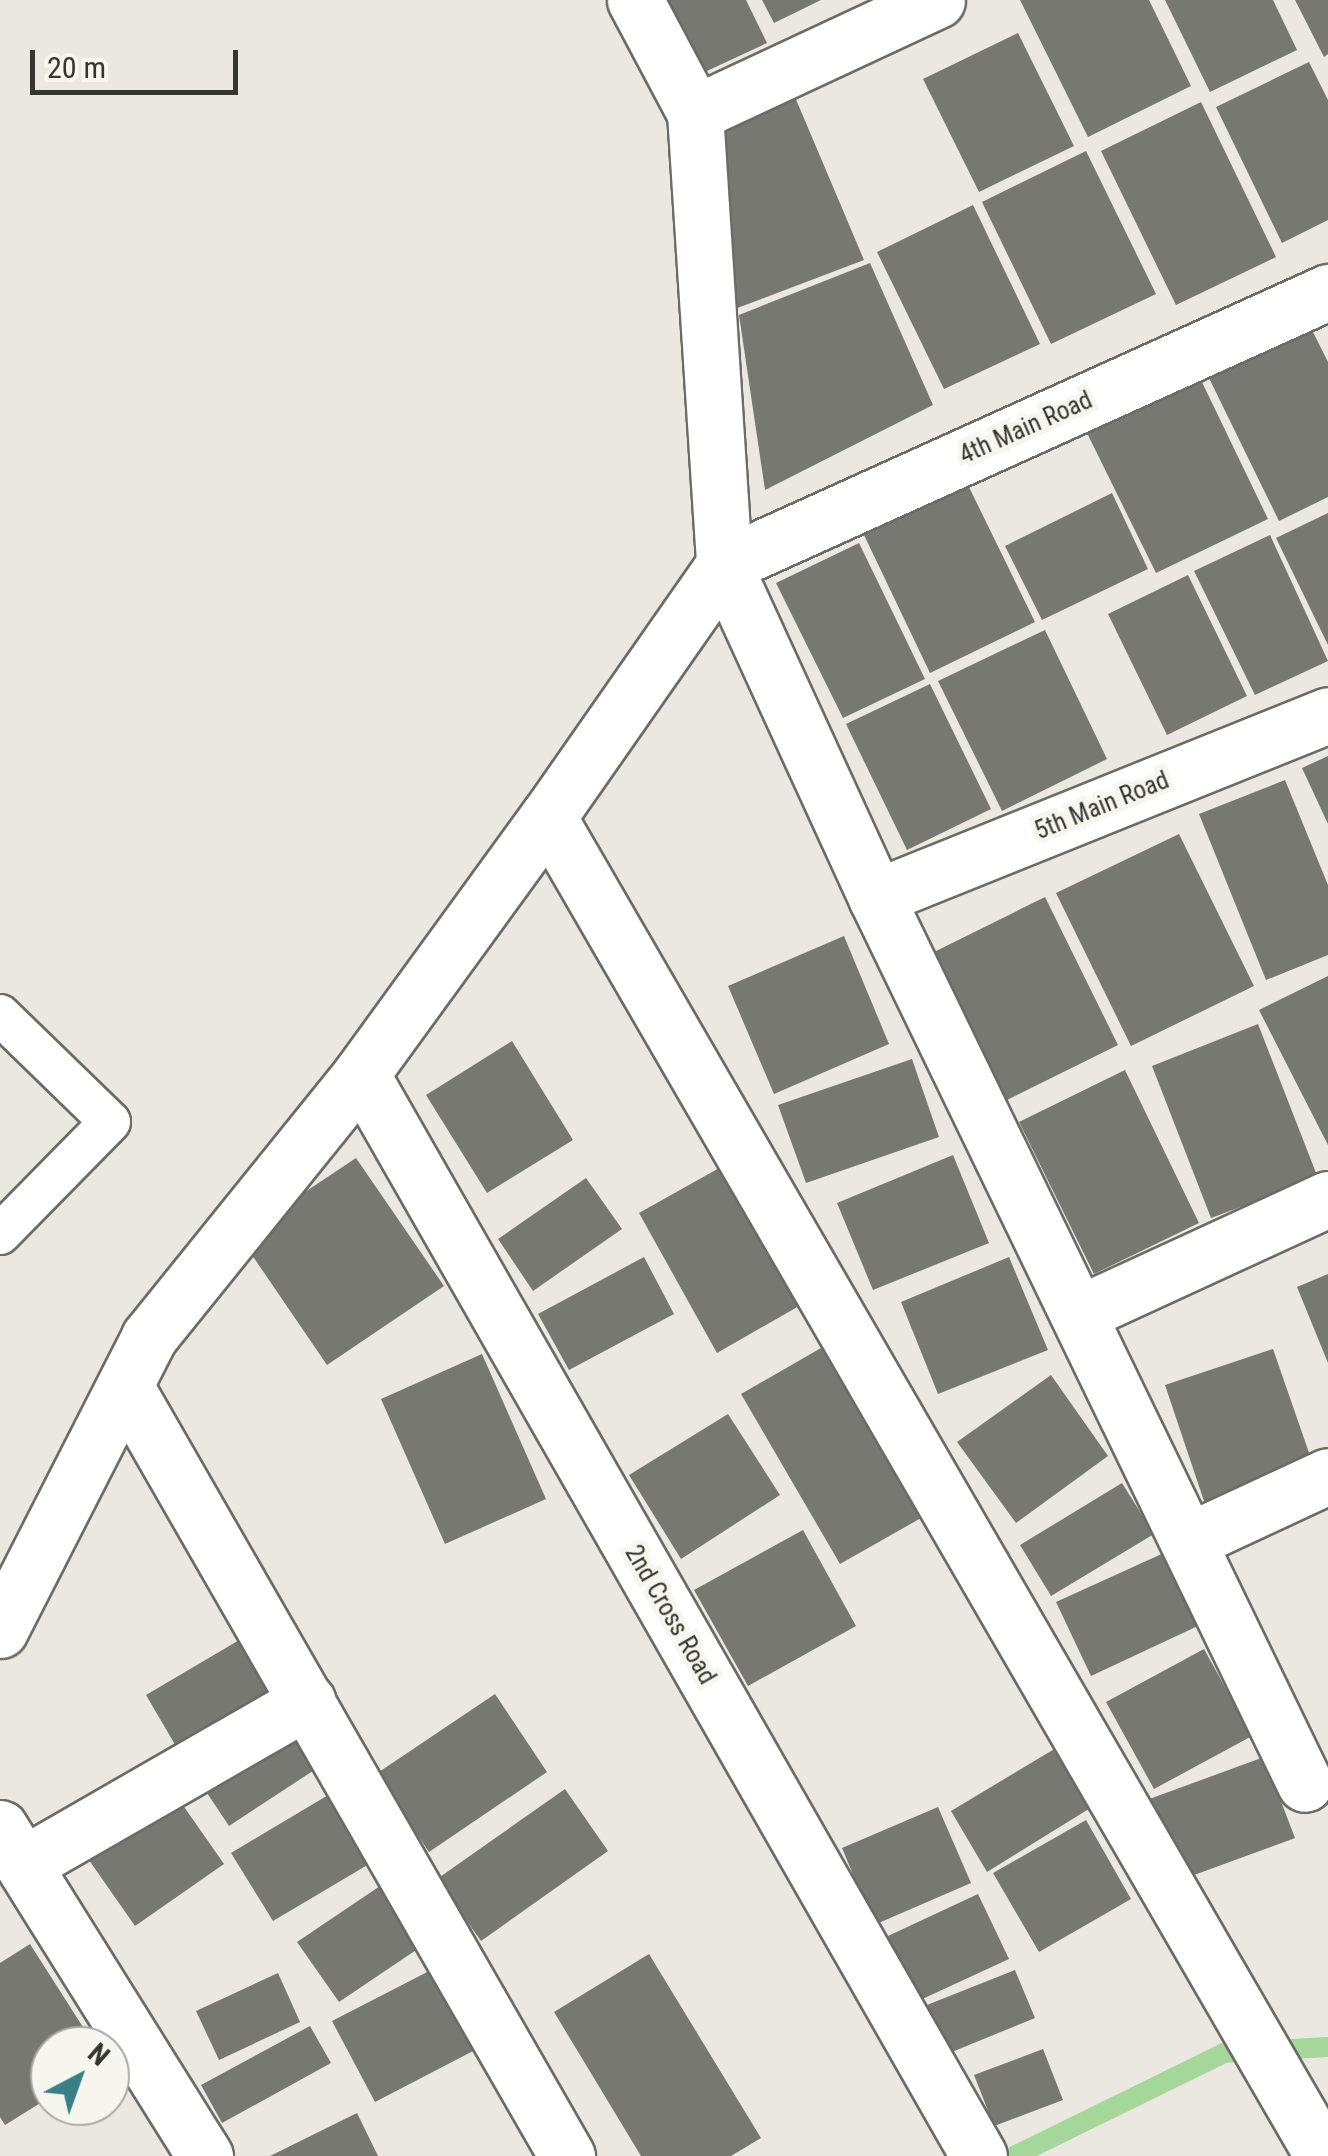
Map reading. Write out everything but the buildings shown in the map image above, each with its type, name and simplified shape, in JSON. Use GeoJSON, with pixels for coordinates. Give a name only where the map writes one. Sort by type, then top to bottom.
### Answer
{"type":"FeatureCollection","features":[{"type":"Feature","properties":{"kind":"street"},"geometry":{"type":"LineString","coordinates":[[635,0],[695,113],[724,564],[876,897],[1305,1784]]}},
{"type":"Feature","properties":{"kind":"street"},"geometry":{"type":"LineString","coordinates":[[695,113],[937,0]]}},
{"type":"Feature","properties":{"kind":"street","name":"4th Main Road"},"geometry":{"type":"LineString","coordinates":[[724,564],[1328,292]]}},
{"type":"Feature","properties":{"kind":"street"},"geometry":{"type":"LineString","coordinates":[[0,1630],[149,1336],[361,1074],[548,817],[724,564]]}},
{"type":"Feature","properties":{"kind":"street","name":"5th Main Road"},"geometry":{"type":"LineString","coordinates":[[876,897],[1328,716]]}},
{"type":"Feature","properties":{"kind":"street"},"geometry":{"type":"LineString","coordinates":[[548,817],[1323,2156]]}},
{"type":"Feature","properties":{"kind":"street","name":"2nd Cross Road"},"geometry":{"type":"LineString","coordinates":[[361,1074],[975,2148]]}},
{"type":"Feature","properties":{"kind":"street"},"geometry":{"type":"LineString","coordinates":[[1078,1314],[1328,1199]]}},
{"type":"Feature","properties":{"kind":"street"},"geometry":{"type":"LineString","coordinates":[[126,1386],[567,2156]]}},
{"type":"Feature","properties":{"kind":"street"},"geometry":{"type":"LineString","coordinates":[[1188,1541],[1328,1476]]}},
{"type":"Feature","properties":{"kind":"street"},"geometry":{"type":"LineString","coordinates":[[204,2156],[12,1846],[307,1701]]}},
{"type":"Feature","properties":{"kind":"lane"},"geometry":{"type":"LineString","coordinates":[[0,1015],[110,1122],[0,1234]]}},
{"type":"Feature","properties":{"kind":"waterway"},"geometry":{"type":"LineString","coordinates":[[1014,2156],[1224,2053],[1328,2047]]}}]}
